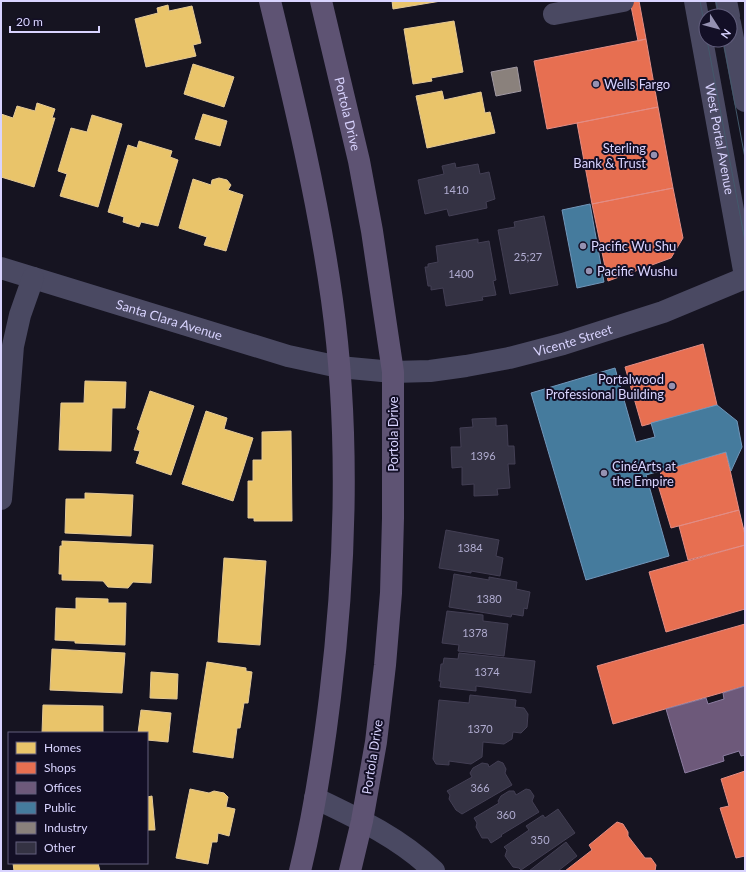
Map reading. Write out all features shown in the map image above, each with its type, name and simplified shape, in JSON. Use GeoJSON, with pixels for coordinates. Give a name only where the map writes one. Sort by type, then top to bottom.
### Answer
{"type":"FeatureCollection","features":[{"type":"Feature","properties":{"kind":"main road"},"geometry":{"type":"LineString","coordinates":[[270,1],[311,179],[331,292],[339,366],[344,447],[344,520],[341,589],[334,658],[315,798],[300,871]]}},
{"type":"Feature","properties":{"kind":"main road","name":"Portola Drive"},"geometry":{"type":"LineString","coordinates":[[320,1],[359,161],[372,231],[393,372],[393,518],[385,665],[376,742],[362,821],[350,871]]}},
{"type":"Feature","properties":{"kind":"street"},"geometry":{"type":"LineString","coordinates":[[554,14],[624,1]]}},
{"type":"Feature","properties":{"kind":"street","name":"West Portal Avenue"},"geometry":{"type":"LineString","coordinates":[[695,1],[745,277]]}},
{"type":"Feature","properties":{"kind":"street"},"geometry":{"type":"LineString","coordinates":[[735,48],[745,102]]}},
{"type":"Feature","properties":{"kind":"street","name":"Santa Clara Avenue"},"geometry":{"type":"LineString","coordinates":[[1,268],[288,356],[339,366]]}},
{"type":"Feature","properties":{"kind":"street","name":"Vicente Street"},"geometry":{"type":"LineString","coordinates":[[339,366],[393,372],[430,371],[509,358],[618,328],[663,312],[745,277]]}},
{"type":"Feature","properties":{"kind":"street"},"geometry":{"type":"LineString","coordinates":[[1,499],[7,342],[20,315],[33,278]]}},
{"type":"Feature","properties":{"kind":"street"},"geometry":{"type":"LineString","coordinates":[[315,798],[362,821],[411,851],[434,871]]}},
{"type":"Feature","properties":{"kind":"building: Homes"},"geometry":{"type":"Polygon","coordinates":[[[392,1],[441,1],[393,9],[392,1]]]}},
{"type":"Feature","properties":{"kind":"building: Homes"},"geometry":{"type":"Polygon","coordinates":[[[168,5],[169,11],[192,6],[201,43],[193,45],[196,56],[146,67],[135,19],[158,13],[157,8],[168,5]]]}},
{"type":"Feature","properties":{"kind":"building: Homes"},"geometry":{"type":"Polygon","coordinates":[[[454,21],[463,72],[431,78],[432,81],[413,84],[404,29],[454,21]]]}},
{"type":"Feature","properties":{"kind":"building: Homes"},"geometry":{"type":"Polygon","coordinates":[[[193,64],[234,77],[224,107],[184,94],[193,64]]]}},
{"type":"Feature","properties":{"kind":"building: Homes"},"geometry":{"type":"Polygon","coordinates":[[[442,91],[444,100],[481,92],[485,113],[490,112],[495,133],[427,148],[416,96],[442,91]]]}},
{"type":"Feature","properties":{"kind":"building: Homes"},"geometry":{"type":"Polygon","coordinates":[[[37,103],[55,109],[52,118],[55,118],[34,187],[1,177],[1,114],[13,118],[17,106],[35,111],[37,103]]]}},
{"type":"Feature","properties":{"kind":"building: Homes"},"geometry":{"type":"Polygon","coordinates":[[[203,114],[227,121],[220,146],[195,139],[203,114]]]}},
{"type":"Feature","properties":{"kind":"building: Homes"},"geometry":{"type":"Polygon","coordinates":[[[92,115],[122,124],[98,207],[60,196],[67,174],[58,171],[71,128],[87,132],[92,115]]]}},
{"type":"Feature","properties":{"kind":"building: Homes"},"geometry":{"type":"Polygon","coordinates":[[[139,141],[172,151],[170,157],[178,160],[158,226],[141,222],[139,227],[123,222],[124,217],[108,212],[128,145],[137,148],[139,141]]]}},
{"type":"Feature","properties":{"kind":"building: Homes"},"geometry":{"type":"Polygon","coordinates":[[[219,178],[227,180],[231,185],[228,190],[243,195],[226,251],[204,245],[207,237],[179,228],[193,179],[211,185],[212,180],[219,178]]]}},
{"type":"Feature","properties":{"kind":"building: Homes"},"geometry":{"type":"Polygon","coordinates":[[[85,381],[126,382],[125,408],[112,408],[111,451],[59,450],[61,403],[84,403],[85,381]]]}},
{"type":"Feature","properties":{"kind":"building: Homes"},"geometry":{"type":"Polygon","coordinates":[[[150,391],[194,406],[171,475],[136,463],[140,451],[134,450],[140,431],[137,429],[150,391]]]}},
{"type":"Feature","properties":{"kind":"building: Homes"},"geometry":{"type":"Polygon","coordinates":[[[206,411],[227,418],[224,429],[253,438],[233,501],[182,484],[206,411]]]}},
{"type":"Feature","properties":{"kind":"building: Homes"},"geometry":{"type":"Polygon","coordinates":[[[291,431],[292,521],[254,521],[254,518],[248,518],[248,481],[253,481],[253,460],[262,460],[262,432],[291,431]]]}},
{"type":"Feature","properties":{"kind":"building: Homes"},"geometry":{"type":"Polygon","coordinates":[[[85,493],[133,495],[131,536],[65,533],[66,499],[85,499],[85,493]]]}},
{"type":"Feature","properties":{"kind":"building: Homes"},"geometry":{"type":"Polygon","coordinates":[[[62,541],[153,545],[151,583],[133,582],[128,588],[108,587],[103,581],[62,580],[62,574],[59,574],[60,546],[62,546],[62,541]]]}},
{"type":"Feature","properties":{"kind":"building: Homes"},"geometry":{"type":"Polygon","coordinates":[[[224,558],[266,561],[260,645],[218,642],[224,558]]]}},
{"type":"Feature","properties":{"kind":"building: Homes"},"geometry":{"type":"Polygon","coordinates":[[[76,598],[108,599],[108,603],[126,603],[125,645],[75,643],[75,641],[55,640],[56,608],[76,609],[76,598]]]}},
{"type":"Feature","properties":{"kind":"building: Homes"},"geometry":{"type":"Polygon","coordinates":[[[52,649],[125,653],[122,693],[50,690],[52,649]]]}},
{"type":"Feature","properties":{"kind":"building: Homes"},"geometry":{"type":"Polygon","coordinates":[[[207,662],[246,668],[246,671],[252,672],[248,703],[244,703],[240,728],[237,728],[233,758],[193,752],[207,662]]]}},
{"type":"Feature","properties":{"kind":"building: Homes"},"geometry":{"type":"Polygon","coordinates":[[[151,672],[178,674],[177,699],[150,698],[151,672]]]}},
{"type":"Feature","properties":{"kind":"building: Homes"},"geometry":{"type":"Polygon","coordinates":[[[43,705],[103,706],[103,732],[42,732],[43,705]]]}},
{"type":"Feature","properties":{"kind":"building: Homes"},"geometry":{"type":"Polygon","coordinates":[[[141,710],[171,713],[168,742],[148,740],[148,732],[138,732],[141,710]]]}},
{"type":"Feature","properties":{"kind":"building: Homes"},"geometry":{"type":"Polygon","coordinates":[[[190,789],[209,793],[214,791],[224,793],[228,797],[226,807],[235,809],[229,836],[218,833],[217,842],[212,842],[208,864],[176,858],[190,789]]]}},
{"type":"Feature","properties":{"kind":"building: Homes"},"geometry":{"type":"Polygon","coordinates":[[[152,796],[155,830],[148,830],[148,797],[152,796]]]}},
{"type":"Feature","properties":{"kind":"building: Homes"},"geometry":{"type":"Polygon","coordinates":[[[13,864],[98,864],[100,871],[14,871],[13,864]]]}},
{"type":"Feature","properties":{"kind":"building: Shops"},"geometry":{"type":"Polygon","coordinates":[[[630,1],[639,1],[646,39],[638,41],[630,1]]]}},
{"type":"Feature","properties":{"kind":"building: Shops","name":"Wells Fargo"},"geometry":{"type":"Polygon","coordinates":[[[646,39],[658,107],[547,129],[534,61],[646,39]]]}},
{"type":"Feature","properties":{"kind":"building: Shops"},"geometry":{"type":"Polygon","coordinates":[[[658,107],[673,188],[592,204],[577,123],[658,107]]]}},
{"type":"Feature","properties":{"kind":"building: Shops"},"geometry":{"type":"Polygon","coordinates":[[[673,188],[683,238],[671,258],[608,281],[592,204],[673,188]]]}},
{"type":"Feature","properties":{"kind":"building: Shops","name":"Portalwood Professional Building"},"geometry":{"type":"Polygon","coordinates":[[[703,344],[717,405],[642,426],[625,367],[703,344]]]}},
{"type":"Feature","properties":{"kind":"building: Shops"},"geometry":{"type":"Polygon","coordinates":[[[726,452],[739,510],[671,528],[658,485],[663,484],[660,471],[726,452]]]}},
{"type":"Feature","properties":{"kind":"building: Shops"},"geometry":{"type":"Polygon","coordinates":[[[739,510],[745,535],[745,545],[688,560],[679,526],[739,510]]]}},
{"type":"Feature","properties":{"kind":"building: Shops"},"geometry":{"type":"Polygon","coordinates":[[[745,545],[745,609],[666,632],[649,572],[745,545]]]}},
{"type":"Feature","properties":{"kind":"building: Shops"},"geometry":{"type":"Polygon","coordinates":[[[745,624],[745,686],[613,724],[597,666],[745,624]]]}},
{"type":"Feature","properties":{"kind":"building: Shops"},"geometry":{"type":"Polygon","coordinates":[[[745,771],[745,856],[736,858],[720,808],[729,806],[721,779],[745,771]]]}},
{"type":"Feature","properties":{"kind":"building: Shops"},"geometry":{"type":"Polygon","coordinates":[[[617,822],[623,824],[628,832],[628,836],[645,858],[651,858],[656,865],[655,871],[565,871],[592,850],[589,845],[617,822]]]}},
{"type":"Feature","properties":{"kind":"building: Offices"},"geometry":{"type":"Polygon","coordinates":[[[745,686],[745,755],[741,756],[739,751],[723,756],[724,761],[685,773],[666,709],[706,698],[708,704],[724,699],[723,693],[745,686]]]}},
{"type":"Feature","properties":{"kind":"building: Public","name":"Pacific Wu Shu"},"geometry":{"type":"Polygon","coordinates":[[[590,204],[604,282],[577,288],[562,210],[590,204]]]}},
{"type":"Feature","properties":{"kind":"building: Public","name":"CinéArts at the Empire"},"geometry":{"type":"Polygon","coordinates":[[[615,368],[636,442],[655,437],[651,423],[717,405],[737,421],[742,447],[731,471],[726,452],[646,475],[669,556],[586,580],[531,393],[615,368]]]}},
{"type":"Feature","properties":{"kind":"building: Industry"},"geometry":{"type":"Polygon","coordinates":[[[517,67],[521,91],[496,96],[491,72],[517,67]]]}},
{"type":"Feature","properties":{"kind":"building: Other"},"geometry":{"type":"Polygon","coordinates":[[[455,163],[456,168],[478,164],[480,174],[489,172],[495,199],[486,202],[487,208],[449,216],[447,209],[425,214],[418,180],[444,174],[442,166],[455,163]]]}},
{"type":"Feature","properties":{"kind":"building: Other"},"geometry":{"type":"Polygon","coordinates":[[[544,216],[558,285],[510,294],[498,230],[515,227],[514,222],[544,216]]]}},
{"type":"Feature","properties":{"kind":"building: Other"},"geometry":{"type":"Polygon","coordinates":[[[478,239],[478,243],[489,241],[496,280],[493,281],[496,295],[482,297],[483,300],[446,306],[443,288],[431,290],[431,286],[428,286],[425,267],[428,267],[428,264],[438,262],[436,246],[478,239]]]}},
{"type":"Feature","properties":{"kind":"building: Other"},"geometry":{"type":"Polygon","coordinates":[[[496,418],[496,426],[507,425],[508,446],[514,446],[515,464],[508,464],[510,488],[497,489],[498,495],[474,496],[474,484],[462,485],[462,467],[452,468],[451,447],[461,447],[460,428],[473,427],[472,419],[496,418]]]}},
{"type":"Feature","properties":{"kind":"building: Other"},"geometry":{"type":"Polygon","coordinates":[[[446,530],[499,540],[496,556],[503,558],[500,576],[439,568],[446,530]]]}},
{"type":"Feature","properties":{"kind":"building: Other"},"geometry":{"type":"Polygon","coordinates":[[[454,574],[489,580],[489,577],[517,582],[516,589],[530,592],[527,609],[524,608],[523,616],[512,614],[511,617],[449,607],[454,574]]]}},
{"type":"Feature","properties":{"kind":"building: Other"},"geometry":{"type":"Polygon","coordinates":[[[447,611],[483,615],[483,621],[508,624],[504,656],[458,651],[459,645],[442,643],[447,611]]]}},
{"type":"Feature","properties":{"kind":"building: Other"},"geometry":{"type":"Polygon","coordinates":[[[459,653],[535,661],[531,693],[476,686],[476,691],[440,687],[441,681],[439,681],[441,664],[443,664],[444,658],[458,659],[459,653]]]}},
{"type":"Feature","properties":{"kind":"building: Other"},"geometry":{"type":"Polygon","coordinates":[[[470,695],[516,700],[515,707],[524,708],[528,714],[527,727],[521,733],[513,732],[512,739],[504,744],[483,742],[482,757],[471,764],[449,761],[449,765],[436,764],[433,759],[439,700],[469,703],[470,695]]]}},
{"type":"Feature","properties":{"kind":"building: Other"},"geometry":{"type":"Polygon","coordinates":[[[498,761],[503,763],[506,769],[505,773],[512,785],[462,814],[456,810],[449,799],[450,795],[447,791],[472,777],[470,773],[473,768],[482,763],[488,764],[489,767],[498,761]]]}},
{"type":"Feature","properties":{"kind":"building: Other"},"geometry":{"type":"Polygon","coordinates":[[[526,789],[530,790],[534,796],[532,801],[539,812],[501,835],[502,836],[491,843],[488,838],[482,838],[476,827],[477,823],[474,818],[499,803],[498,801],[501,796],[509,791],[514,791],[516,795],[526,789]]]}},
{"type":"Feature","properties":{"kind":"building: Other"},"geometry":{"type":"Polygon","coordinates":[[[558,809],[575,833],[521,870],[513,867],[505,856],[507,850],[504,847],[529,830],[526,826],[543,815],[545,818],[558,809]]]}},
{"type":"Feature","properties":{"kind":"building: Other"},"geometry":{"type":"Polygon","coordinates":[[[566,842],[577,856],[558,871],[529,871],[566,842]]]}},
{"type":"Feature","properties":{"kind":"tram line"},"geometry":{"type":"LineString","coordinates":[[700,1],[701,8]]}},
{"type":"Feature","properties":{"kind":"tram line"},"geometry":{"type":"LineString","coordinates":[[716,1],[717,8]]}},
{"type":"Feature","properties":{"kind":"tram line"},"geometry":{"type":"LineString","coordinates":[[709,48],[745,241]]}},
{"type":"Feature","properties":{"kind":"tram line"},"geometry":{"type":"LineString","coordinates":[[724,48],[745,158]]}},
{"type":"Feature","properties":{"kind":"place","name":"Wells Fargo"},"geometry":{"type":"Point","coordinates":[596,84]}},
{"type":"Feature","properties":{"kind":"place","name":"Sterling Bank & Trust"},"geometry":{"type":"Point","coordinates":[654,155]}},
{"type":"Feature","properties":{"kind":"place","name":"Pacific Wu Shu"},"geometry":{"type":"Point","coordinates":[583,246]}},
{"type":"Feature","properties":{"kind":"place","name":"Pacific Wushu"},"geometry":{"type":"Point","coordinates":[589,271]}},
{"type":"Feature","properties":{"kind":"place","name":"Portalwood Professional Building"},"geometry":{"type":"Point","coordinates":[672,386]}},
{"type":"Feature","properties":{"kind":"place","name":"CinéArts at the Empire"},"geometry":{"type":"Point","coordinates":[604,473]}}]}
